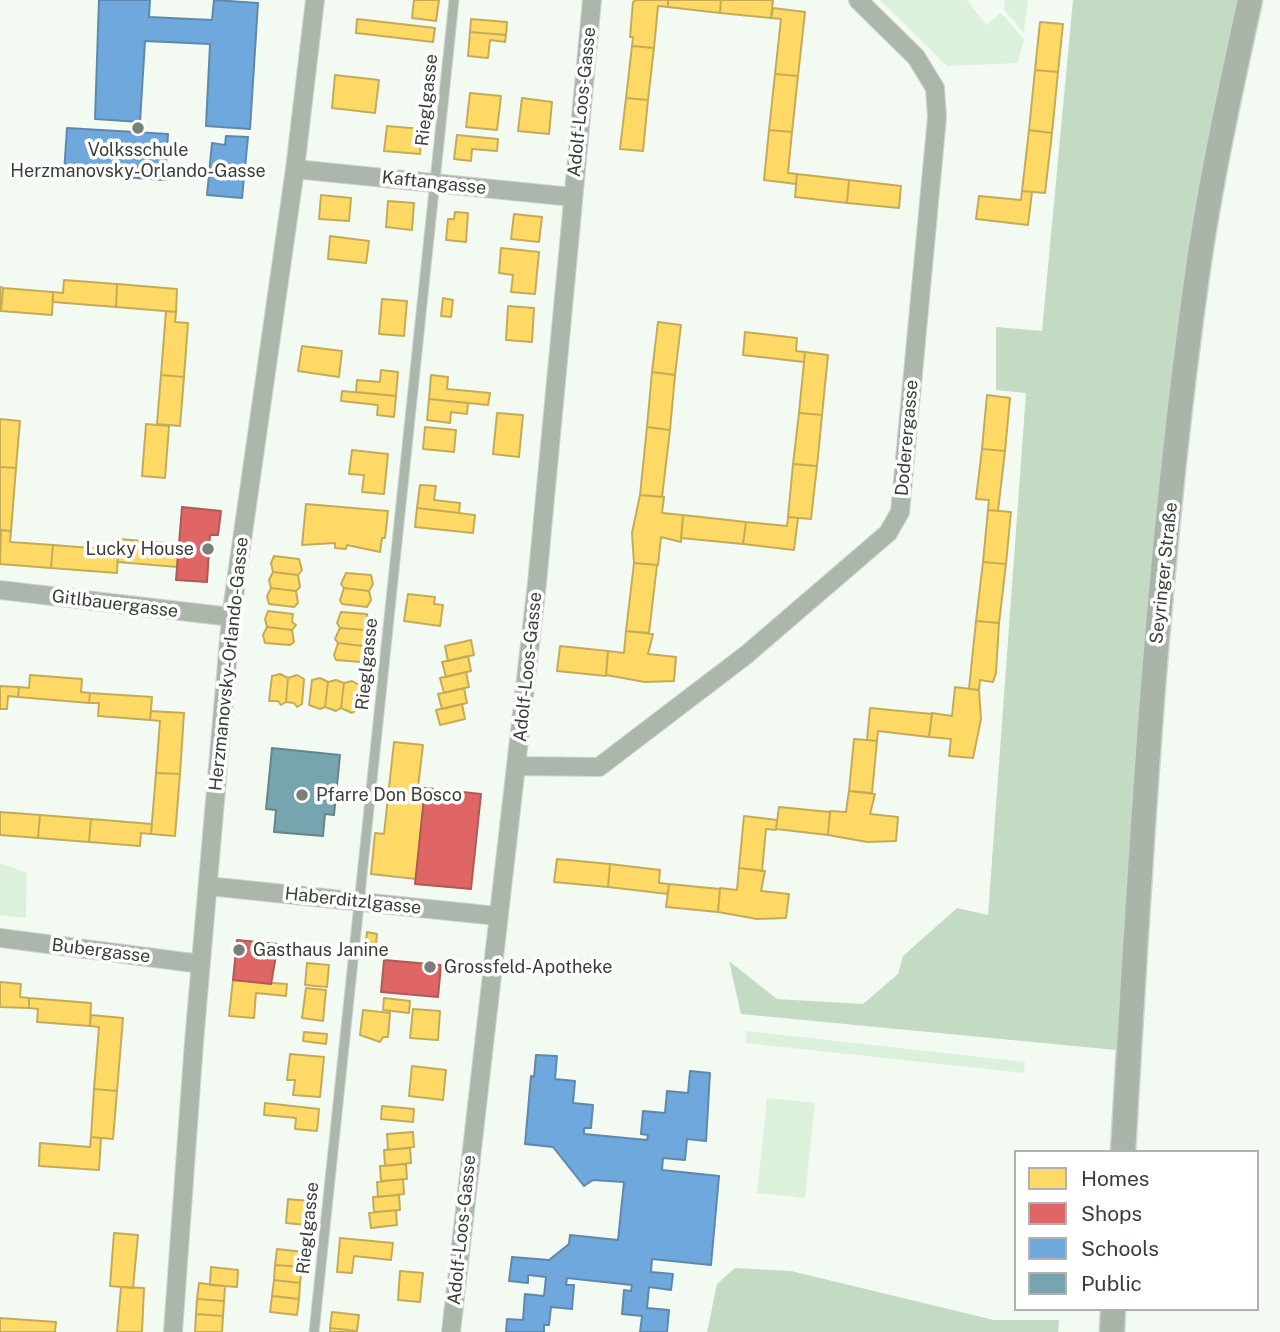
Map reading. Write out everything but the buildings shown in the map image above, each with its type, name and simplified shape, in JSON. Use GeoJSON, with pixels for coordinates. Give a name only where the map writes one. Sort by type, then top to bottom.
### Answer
{"type":"FeatureCollection","features":[{"type":"Feature","properties":{"kind":"main road","name":"Seyringer Straße"},"geometry":{"type":"LineString","coordinates":[[1123,1150],[1138,883],[1163,566],[1197,273],[1250,0]]}},
{"type":"Feature","properties":{"kind":"main road"},"geometry":{"type":"LineString","coordinates":[[1112,1332],[1113,1311]]}},
{"type":"Feature","properties":{"kind":"street","name":"Herzmanovsky-Orlando-Gasse"},"geometry":{"type":"LineString","coordinates":[[173,1332],[231,617],[295,169],[315,0]]}},
{"type":"Feature","properties":{"kind":"street","name":"Adolf-Loos-Gasse"},"geometry":{"type":"LineString","coordinates":[[451,1332],[554,422],[572,197],[592,0]]}},
{"type":"Feature","properties":{"kind":"street","name":"Doderergasse"},"geometry":{"type":"LineString","coordinates":[[517,766],[599,767],[746,655],[888,533],[900,512],[937,117],[935,88],[916,57],[858,0]]}},
{"type":"Feature","properties":{"kind":"street","name":"Kaftangasse"},"geometry":{"type":"LineString","coordinates":[[295,169],[572,197]]}},
{"type":"Feature","properties":{"kind":"street","name":"Gitlbauergasse"},"geometry":{"type":"LineString","coordinates":[[0,590],[231,617]]}},
{"type":"Feature","properties":{"kind":"street","name":"Haberditzlgasse"},"geometry":{"type":"LineString","coordinates":[[208,886],[497,916]]}},
{"type":"Feature","properties":{"kind":"street","name":"Bubergasse"},"geometry":{"type":"LineString","coordinates":[[0,938],[201,964]]}},
{"type":"Feature","properties":{"kind":"lane","name":"Rieglgasse"},"geometry":{"type":"LineString","coordinates":[[313,1332],[454,0]]}},
{"type":"Feature","properties":{"kind":"green space"},"geometry":{"type":"Polygon","coordinates":[[[880,0],[967,0],[986,25],[1001,13],[1024,39],[1018,63],[947,66],[880,0]]]}},
{"type":"Feature","properties":{"kind":"green space"},"geometry":{"type":"Polygon","coordinates":[[[1005,0],[1028,0],[1024,33],[1004,10],[1005,0]]]}},
{"type":"Feature","properties":{"kind":"green space"},"geometry":{"type":"Polygon","coordinates":[[[1073,0],[1238,0],[1211,129],[1171,391],[1144,654],[1116,1050],[741,1014],[729,961],[777,999],[863,1004],[898,974],[903,956],[957,908],[988,915],[1026,393],[996,390],[996,327],[1042,331],[1073,0]]]}},
{"type":"Feature","properties":{"kind":"green space"},"geometry":{"type":"Polygon","coordinates":[[[0,863],[27,873],[26,918],[0,915],[0,863]]]}},
{"type":"Feature","properties":{"kind":"green space"},"geometry":{"type":"Polygon","coordinates":[[[747,1031],[1025,1062],[1024,1073],[745,1043],[747,1031]]]}},
{"type":"Feature","properties":{"kind":"green space"},"geometry":{"type":"Polygon","coordinates":[[[767,1098],[815,1103],[805,1198],[757,1193],[767,1098]]]}},
{"type":"Feature","properties":{"kind":"green space"},"geometry":{"type":"Polygon","coordinates":[[[735,1268],[791,1271],[994,1320],[1059,1320],[1058,1332],[707,1332],[717,1284],[735,1268]]]}},
{"type":"Feature","properties":{"kind":"place","name":"Volksschule Herzmanovsky-Orlando-Gasse"},"geometry":{"type":"Point","coordinates":[138,128]}},
{"type":"Feature","properties":{"kind":"place","name":"Lucky House"},"geometry":{"type":"Point","coordinates":[208,549]}},
{"type":"Feature","properties":{"kind":"place","name":"Pfarre Don Bosco"},"geometry":{"type":"Point","coordinates":[302,795]}},
{"type":"Feature","properties":{"kind":"place","name":"Gasthaus Janine"},"geometry":{"type":"Point","coordinates":[239,950]}},
{"type":"Feature","properties":{"kind":"place","name":"Grossfeld-Apotheke"},"geometry":{"type":"Point","coordinates":[430,967]}}]}
